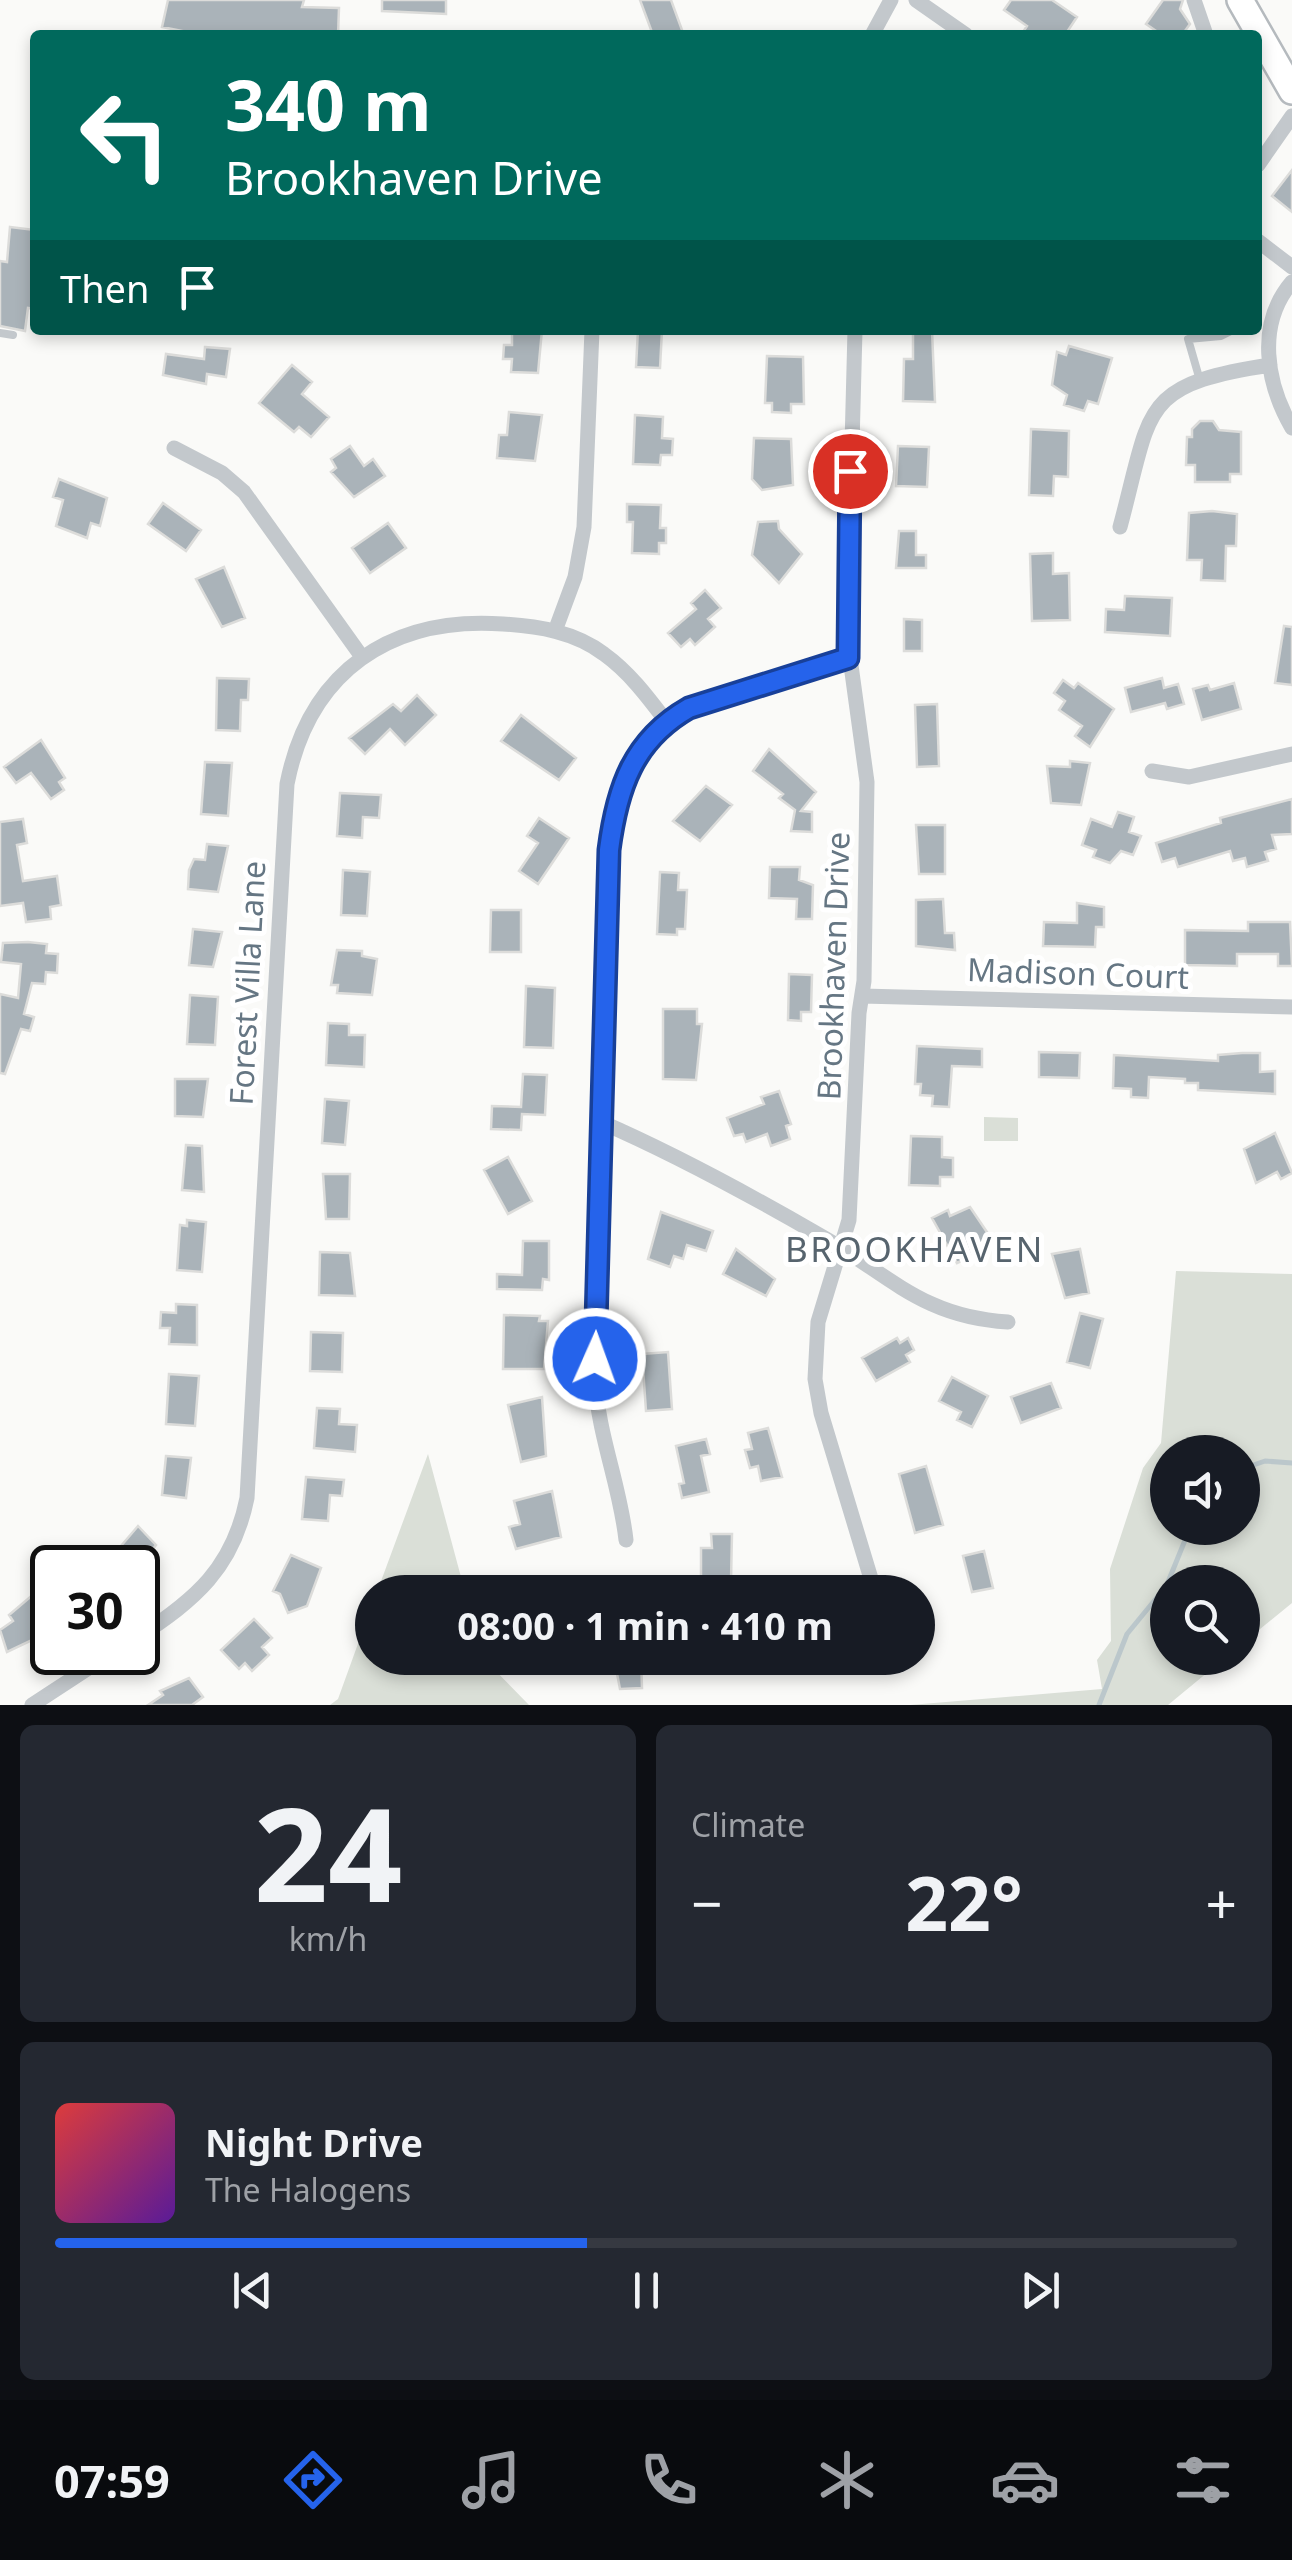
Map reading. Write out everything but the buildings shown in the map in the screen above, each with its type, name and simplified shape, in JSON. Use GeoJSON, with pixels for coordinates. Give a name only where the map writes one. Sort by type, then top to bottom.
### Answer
{"type":"FeatureCollection","features":[{"type":"Feature","properties":{"kind":"main road"},"geometry":{"type":"LineString","coordinates":[[1240,0],[1257,30]]}},
{"type":"Feature","properties":{"kind":"main road"},"geometry":{"type":"LineString","coordinates":[[1262,38],[1292,91]]}},
{"type":"Feature","properties":{"kind":"street"},"geometry":{"type":"LineString","coordinates":[[875,30],[891,0]]}},
{"type":"Feature","properties":{"kind":"street"},"geometry":{"type":"LineString","coordinates":[[916,0],[959,30]]}},
{"type":"Feature","properties":{"kind":"street"},"geometry":{"type":"LineString","coordinates":[[1194,0],[1204,30]]}},
{"type":"Feature","properties":{"kind":"street"},"geometry":{"type":"LineString","coordinates":[[1262,159],[1292,116]]}},
{"type":"Feature","properties":{"kind":"street"},"geometry":{"type":"LineString","coordinates":[[1262,244],[1292,266]]}},
{"type":"Feature","properties":{"kind":"street"},"geometry":{"type":"LineString","coordinates":[[1292,282],[1271,322],[1270,365],[1277,396],[1292,428]]}},
{"type":"Feature","properties":{"kind":"street"},"geometry":{"type":"LineString","coordinates":[[555,631],[583,540],[592,335]]}},
{"type":"Feature","properties":{"kind":"street","name":"Brookhaven Drive"},"geometry":{"type":"LineString","coordinates":[[854,335],[848,658],[868,798],[862,996],[854,1172],[843,1250],[818,1322],[816,1379],[821,1412],[870,1575]]}},
{"type":"Feature","properties":{"kind":"street"},"geometry":{"type":"LineString","coordinates":[[1120,527],[1151,417],[1175,389],[1199,378],[1270,365]]}},
{"type":"Feature","properties":{"kind":"street"},"geometry":{"type":"LineString","coordinates":[[174,448],[222,474],[244,492],[362,657]]}},
{"type":"Feature","properties":{"kind":"street","name":"Forest Villa Lane"},"geometry":{"type":"LineString","coordinates":[[160,1621],[205,1588],[220,1569],[241,1526],[248,1478],[287,784],[292,756],[317,703],[362,657],[397,638],[455,624],[525,625],[555,631],[603,652],[638,684],[666,721]]}},
{"type":"Feature","properties":{"kind":"street"},"geometry":{"type":"LineString","coordinates":[[626,1540],[622,1506],[602,1440],[594,1379],[609,850],[614,813],[634,759],[666,721],[689,708],[848,658]]}},
{"type":"Feature","properties":{"kind":"street"},"geometry":{"type":"LineString","coordinates":[[1152,771],[1189,778],[1292,754]]}},
{"type":"Feature","properties":{"kind":"street","name":"Madison Court"},"geometry":{"type":"LineString","coordinates":[[862,996],[1292,1007]]}},
{"type":"Feature","properties":{"kind":"street"},"geometry":{"type":"LineString","coordinates":[[602,1122],[686,1162],[843,1250],[873,1273],[954,1315],[1008,1322]]}},
{"type":"Feature","properties":{"kind":"street"},"geometry":{"type":"LineString","coordinates":[[32,1705],[78,1675]]}},
{"type":"Feature","properties":{"kind":"lane"},"geometry":{"type":"LineString","coordinates":[[0,334],[13,336]]}},
{"type":"Feature","properties":{"kind":"lane"},"geometry":{"type":"LineString","coordinates":[[1199,378],[1188,339],[1223,335]]}},
{"type":"Feature","properties":{"kind":"shaded area"},"geometry":{"type":"Polygon","coordinates":[[[984,1117],[1018,1118],[1018,1141],[984,1141],[984,1117]]]}},
{"type":"Feature","properties":{"kind":"shaded area"},"geometry":{"type":"Polygon","coordinates":[[[1176,1271],[1292,1274],[1292,1603],[1260,1629],[1260,1565],[1150,1565],[1150,1675],[1204,1675],[1168,1705],[910,1705],[1102,1689],[1097,1660],[1111,1641],[1110,1569],[1143,1468],[1150,1458],[1150,1545],[1260,1545],[1260,1435],[1162,1435],[1176,1271]]]}},
{"type":"Feature","properties":{"kind":"shaded area"},"geometry":{"type":"Polygon","coordinates":[[[428,1454],[460,1575],[383,1575],[428,1454]]]}},
{"type":"Feature","properties":{"kind":"shaded area"},"geometry":{"type":"Polygon","coordinates":[[[355,1652],[355,1675],[500,1675],[529,1705],[330,1705],[338,1699],[355,1652]]]}},
{"type":"Feature","properties":{"kind":"waterway"},"geometry":{"type":"LineString","coordinates":[[1260,1463],[1292,1463]]}},
{"type":"Feature","properties":{"kind":"waterway"},"geometry":{"type":"LineString","coordinates":[[1175,1565],[1183,1545]]}},
{"type":"Feature","properties":{"kind":"waterway"},"geometry":{"type":"LineString","coordinates":[[1099,1705],[1127,1634],[1150,1606]]}},
{"type":"Feature","properties":{"kind":"district","name":"BROOKHAVEN"},"geometry":{"type":"Point","coordinates":[915,1250]}},
{"type":"Feature","properties":{"kind":"route"},"geometry":{"type":"LineString","coordinates":[[595,1359],[609,850],[622,785],[644,742],[666,721],[689,708],[848,658],[850,471]]}}]}
